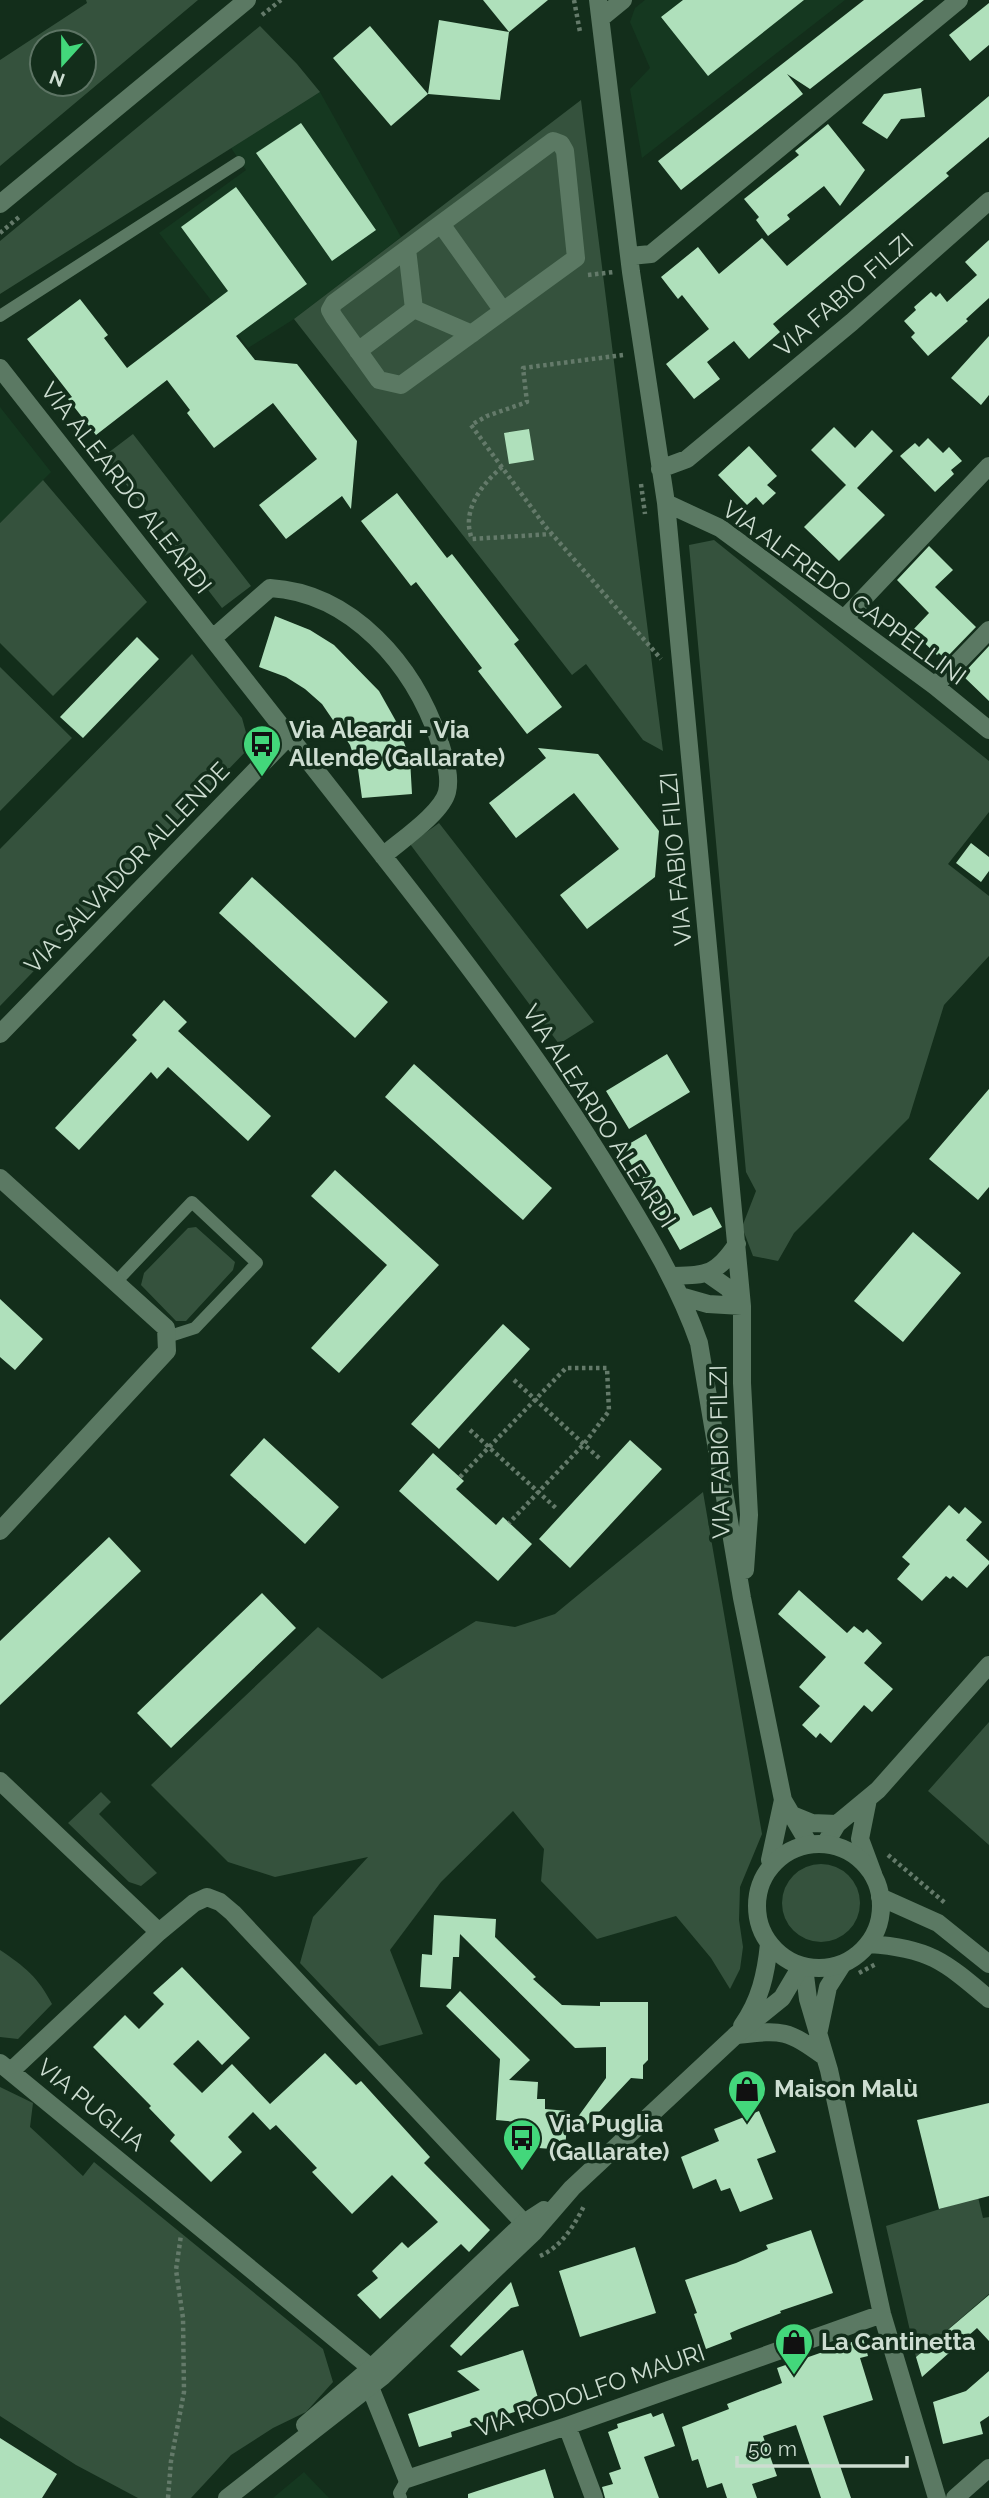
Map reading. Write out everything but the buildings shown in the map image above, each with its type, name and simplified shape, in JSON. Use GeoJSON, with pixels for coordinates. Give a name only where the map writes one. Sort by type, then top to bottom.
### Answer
{"type":"FeatureCollection","features":[{"type":"Feature","properties":{"kind":"street"},"geometry":{"type":"LineString","coordinates":[[0,204],[247,0]]}},
{"type":"Feature","properties":{"kind":"street"},"geometry":{"type":"LineString","coordinates":[[600,9],[623,0]]}},
{"type":"Feature","properties":{"kind":"street"},"geometry":{"type":"LineString","coordinates":[[630,256],[651,254],[959,0]]}},
{"type":"Feature","properties":{"kind":"street","name":"VIA FABIO FILZI"},"geometry":{"type":"LineString","coordinates":[[600,9],[630,256],[666,503],[737,1244],[742,1306],[749,1516],[743,1598]]}},
{"type":"Feature","properties":{"kind":"street"},"geometry":{"type":"LineString","coordinates":[[553,141],[561,144],[565,151],[576,258],[401,385],[379,380],[330,310],[334,303],[441,224],[553,141]]}},
{"type":"Feature","properties":{"kind":"street","name":"VIA FABIO FILZI"},"geometry":{"type":"LineString","coordinates":[[660,469],[687,459],[852,322],[989,201]]}},
{"type":"Feature","properties":{"kind":"street"},"geometry":{"type":"LineString","coordinates":[[441,224],[503,311]]}},
{"type":"Feature","properties":{"kind":"street"},"geometry":{"type":"LineString","coordinates":[[407,249],[414,309]]}},
{"type":"Feature","properties":{"kind":"street"},"geometry":{"type":"LineString","coordinates":[[414,309],[472,334]]}},
{"type":"Feature","properties":{"kind":"street"},"geometry":{"type":"LineString","coordinates":[[358,351],[414,309]]}},
{"type":"Feature","properties":{"kind":"street","name":"VIA ALEARDO ALEARDI"},"geometry":{"type":"LineString","coordinates":[[0,368],[495,1002],[588,1135],[646,1231],[680,1296],[699,1343],[743,1598]]}},
{"type":"Feature","properties":{"kind":"street"},"geometry":{"type":"LineString","coordinates":[[844,619],[989,466]]}},
{"type":"Feature","properties":{"kind":"street","name":"VIA ALFREDO CAPPELLINI"},"geometry":{"type":"LineString","coordinates":[[666,503],[720,528],[935,686],[989,730]]}},
{"type":"Feature","properties":{"kind":"street"},"geometry":{"type":"LineString","coordinates":[[213,638],[270,587],[295,589],[350,615],[398,662],[419,694],[435,730],[447,766],[447,791],[442,805],[383,856]]}},
{"type":"Feature","properties":{"kind":"street"},"geometry":{"type":"LineString","coordinates":[[935,686],[989,630]]}},
{"type":"Feature","properties":{"kind":"street","name":"VIA SALVADOR ALLENDE"},"geometry":{"type":"LineString","coordinates":[[0,1034],[289,736]]}},
{"type":"Feature","properties":{"kind":"street"},"geometry":{"type":"LineString","coordinates":[[0,1178],[166,1328],[167,1351],[0,1531]]}},
{"type":"Feature","properties":{"kind":"street"},"geometry":{"type":"LineString","coordinates":[[670,1276],[708,1274],[728,1257],[737,1244]]}},
{"type":"Feature","properties":{"kind":"street"},"geometry":{"type":"LineString","coordinates":[[708,1274],[728,1288],[742,1306]]}},
{"type":"Feature","properties":{"kind":"street"},"geometry":{"type":"LineString","coordinates":[[680,1296],[708,1304],[742,1306]]}},
{"type":"Feature","properties":{"kind":"street"},"geometry":{"type":"LineString","coordinates":[[743,1598],[787,1807],[817,1844]]}},
{"type":"Feature","properties":{"kind":"street"},"geometry":{"type":"LineString","coordinates":[[817,1844],[868,1799],[989,1665]]}},
{"type":"Feature","properties":{"kind":"street"},"geometry":{"type":"LineString","coordinates":[[0,1782],[159,1932]]}},
{"type":"Feature","properties":{"kind":"street"},"geometry":{"type":"LineString","coordinates":[[819,2030],[828,1987],[847,1971],[850,1961],[869,1944],[879,1925],[882,1903],[860,1839],[868,1799]]}},
{"type":"Feature","properties":{"kind":"street"},"geometry":{"type":"LineString","coordinates":[[787,1807],[812,1823],[837,1824]]}},
{"type":"Feature","properties":{"kind":"street"},"geometry":{"type":"LineString","coordinates":[[772,1864],[770,1860],[787,1807]]}},
{"type":"Feature","properties":{"kind":"street"},"geometry":{"type":"LineString","coordinates":[[847,1971],[802,1967],[783,1958],[769,1944],[757,1919],[756,1898],[760,1883],[772,1864],[789,1851],[817,1844],[852,1853],[873,1874]]}},
{"type":"Feature","properties":{"kind":"street","name":"VIA PUGLIA"},"geometry":{"type":"LineString","coordinates":[[371,2368],[5,2067],[159,1932],[194,1903],[207,1897],[220,1902],[252,1933],[524,2223]]}},
{"type":"Feature","properties":{"kind":"street"},"geometry":{"type":"LineString","coordinates":[[880,1897],[938,1923],[989,1964]]}},
{"type":"Feature","properties":{"kind":"street"},"geometry":{"type":"LineString","coordinates":[[736,2035],[752,2012],[759,1993],[766,1971],[769,1944]]}},
{"type":"Feature","properties":{"kind":"street"},"geometry":{"type":"LineString","coordinates":[[869,1944],[902,1947],[929,1955],[949,1965],[989,1999]]}},
{"type":"Feature","properties":{"kind":"street"},"geometry":{"type":"LineString","coordinates":[[802,1967],[808,1999],[819,2030],[882,2314],[937,2498]]}},
{"type":"Feature","properties":{"kind":"street"},"geometry":{"type":"LineString","coordinates":[[234,2493],[370,2387],[533,2233],[561,2199],[736,2035],[782,1998],[802,1967]]}},
{"type":"Feature","properties":{"kind":"street"},"geometry":{"type":"LineString","coordinates":[[736,2035],[779,2031],[801,2040],[825,2057]]}},
{"type":"Feature","properties":{"kind":"street"},"geometry":{"type":"LineString","coordinates":[[234,2493],[326,2404],[371,2368],[524,2223],[561,2199]]}},
{"type":"Feature","properties":{"kind":"street","name":"VIA RODOLFO MAURI"},"geometry":{"type":"LineString","coordinates":[[407,2479],[568,2426],[882,2314]]}},
{"type":"Feature","properties":{"kind":"street"},"geometry":{"type":"LineString","coordinates":[[370,2387],[377,2398],[407,2479]]}},
{"type":"Feature","properties":{"kind":"street"},"geometry":{"type":"LineString","coordinates":[[568,2426],[594,2498]]}},
{"type":"Feature","properties":{"kind":"street"},"geometry":{"type":"LineString","coordinates":[[956,2498],[989,2468]]}},
{"type":"Feature","properties":{"kind":"lane"},"geometry":{"type":"LineString","coordinates":[[0,316],[239,162]]}},
{"type":"Feature","properties":{"kind":"lane"},"geometry":{"type":"LineString","coordinates":[[115,1283],[192,1202],[257,1263],[195,1328],[166,1337]]}},
{"type":"Feature","properties":{"kind":"lane"},"geometry":{"type":"LineString","coordinates":[[401,2498],[399,2493],[407,2479]]}},
{"type":"Feature","properties":{"kind":"path"},"geometry":{"type":"LineString","coordinates":[[623,355],[523,368],[527,402],[487,416],[471,425],[553,534],[685,686]]}},
{"type":"Feature","properties":{"kind":"path"},"geometry":{"type":"LineString","coordinates":[[502,467],[487,480],[475,499],[467,528],[472,539],[553,534]]}},
{"type":"Feature","properties":{"kind":"path"},"geometry":{"type":"LineString","coordinates":[[460,1477],[566,1368],[607,1368],[609,1411],[584,1444],[509,1522]]}},
{"type":"Feature","properties":{"kind":"path"},"geometry":{"type":"LineString","coordinates":[[514,1380],[600,1459]]}},
{"type":"Feature","properties":{"kind":"path"},"geometry":{"type":"LineString","coordinates":[[470,1430],[557,1509]]}},
{"type":"Feature","properties":{"kind":"path"},"geometry":{"type":"LineString","coordinates":[[878,1847],[948,1905]]}},
{"type":"Feature","properties":{"kind":"path"},"geometry":{"type":"LineString","coordinates":[[847,1971],[880,1962]]}},
{"type":"Feature","properties":{"kind":"path"},"geometry":{"type":"LineString","coordinates":[[535,2258],[547,2253],[573,2228],[586,2202]]}},
{"type":"Feature","properties":{"kind":"path"},"geometry":{"type":"LineString","coordinates":[[168,2498],[171,2461],[184,2392],[183,2318],[176,2270],[179,2238],[190,2218]]}},
{"type":"Feature","properties":{"kind":"shaded area"},"geometry":{"type":"Polygon","coordinates":[[[86,0],[198,0],[98,84],[98,28],[49,28],[87,3],[86,0]]]}},
{"type":"Feature","properties":{"kind":"shaded area"},"geometry":{"type":"Polygon","coordinates":[[[645,0],[845,0],[642,158],[630,89],[650,68],[630,22],[635,8],[645,0]]]}},
{"type":"Feature","properties":{"kind":"shaded area"},"geometry":{"type":"Polygon","coordinates":[[[260,26],[320,92],[0,294],[0,241],[260,26]]]}},
{"type":"Feature","properties":{"kind":"shaded area"},"geometry":{"type":"Polygon","coordinates":[[[28,42],[28,98],[81,98],[0,166],[0,60],[28,42]]]}},
{"type":"Feature","properties":{"kind":"shaded area"},"geometry":{"type":"Polygon","coordinates":[[[320,92],[401,237],[294,319],[248,348],[159,233],[246,170],[231,148],[320,92]]]}},
{"type":"Feature","properties":{"kind":"shaded area"},"geometry":{"type":"Polygon","coordinates":[[[581,100],[663,751],[643,740],[586,664],[572,675],[294,319],[581,100]]]}},
{"type":"Feature","properties":{"kind":"shaded area"},"geometry":{"type":"Polygon","coordinates":[[[0,407],[51,472],[0,523],[0,407]]]}},
{"type":"Feature","properties":{"kind":"shaded area"},"geometry":{"type":"Polygon","coordinates":[[[133,434],[251,586],[222,608],[104,456],[133,434]]]}},
{"type":"Feature","properties":{"kind":"shaded area"},"geometry":{"type":"Polygon","coordinates":[[[43,480],[147,602],[53,696],[0,643],[0,523],[43,480]]]}},
{"type":"Feature","properties":{"kind":"shaded area"},"geometry":{"type":"Polygon","coordinates":[[[714,540],[989,761],[989,812],[948,864],[989,896],[989,956],[944,1005],[909,1118],[794,1233],[778,1261],[753,1256],[742,1227],[756,1191],[746,1172],[689,545],[714,540]]]}},
{"type":"Feature","properties":{"kind":"shaded area"},"geometry":{"type":"Polygon","coordinates":[[[192,654],[242,718],[250,747],[0,1006],[0,849],[192,654]]]}},
{"type":"Feature","properties":{"kind":"shaded area"},"geometry":{"type":"Polygon","coordinates":[[[0,667],[72,738],[0,811],[0,667]]]}},
{"type":"Feature","properties":{"kind":"shaded area"},"geometry":{"type":"Polygon","coordinates":[[[439,823],[594,1022],[559,1044],[410,844],[439,823]]]}},
{"type":"Feature","properties":{"kind":"shaded area"},"geometry":{"type":"Polygon","coordinates":[[[196,1227],[235,1262],[233,1270],[186,1321],[176,1321],[141,1285],[144,1273],[188,1228],[196,1227]]]}},
{"type":"Feature","properties":{"kind":"shaded area"},"geometry":{"type":"Polygon","coordinates":[[[703,1492],[762,1834],[740,1887],[739,1920],[743,1947],[740,1969],[730,1989],[711,1958],[676,1916],[597,1939],[541,1881],[544,1849],[513,1811],[441,1882],[390,1950],[423,2034],[379,2046],[300,1963],[313,1917],[368,1857],[275,1877],[228,1862],[151,1785],[318,1627],[382,1679],[476,1621],[515,1627],[555,1614],[703,1492]]]}},
{"type":"Feature","properties":{"kind":"shaded area"},"geometry":{"type":"Polygon","coordinates":[[[989,1722],[989,1845],[928,1791],[989,1722]]]}},
{"type":"Feature","properties":{"kind":"shaded area"},"geometry":{"type":"Polygon","coordinates":[[[101,1792],[111,1802],[99,1814],[157,1873],[141,1886],[129,1882],[68,1823],[101,1792]]]}},
{"type":"Feature","properties":{"kind":"shaded area"},"geometry":{"type":"Polygon","coordinates":[[[821,1864],[836,1867],[848,1876],[857,1888],[860,1903],[857,1918],[848,1930],[836,1939],[821,1942],[806,1939],[794,1930],[785,1918],[782,1903],[785,1888],[794,1876],[806,1867],[821,1864]]]}},
{"type":"Feature","properties":{"kind":"shaded area"},"geometry":{"type":"Polygon","coordinates":[[[0,1950],[30,1973],[52,2004],[18,2039],[0,2037],[0,1950]]]}},
{"type":"Feature","properties":{"kind":"shaded area"},"geometry":{"type":"Polygon","coordinates":[[[0,2087],[33,2103],[30,2127],[83,2176],[94,2162],[323,2349],[333,2382],[306,2412],[273,2428],[231,2455],[191,2498],[138,2498],[76,2465],[0,2416],[0,2087]]]}},
{"type":"Feature","properties":{"kind":"shaded area"},"geometry":{"type":"Polygon","coordinates":[[[978,2197],[983,2218],[989,2217],[989,2294],[916,2357],[886,2226],[978,2197]]]}},
{"type":"Feature","properties":{"kind":"shaded area"},"geometry":{"type":"Polygon","coordinates":[[[304,2472],[329,2498],[273,2498],[304,2472]]]}},
{"type":"Feature","properties":{"kind":"place","name":"Via Aleardi - Via Allende (Gallarate)"},"geometry":{"type":"Point","coordinates":[262,778]}},
{"type":"Feature","properties":{"kind":"place","name":"Maison Malù"},"geometry":{"type":"Point","coordinates":[747,2123]}},
{"type":"Feature","properties":{"kind":"place","name":"Via Puglia (Gallarate)"},"geometry":{"type":"Point","coordinates":[522,2172]}},
{"type":"Feature","properties":{"kind":"place","name":"La Cantinetta"},"geometry":{"type":"Point","coordinates":[794,2376]}}]}
